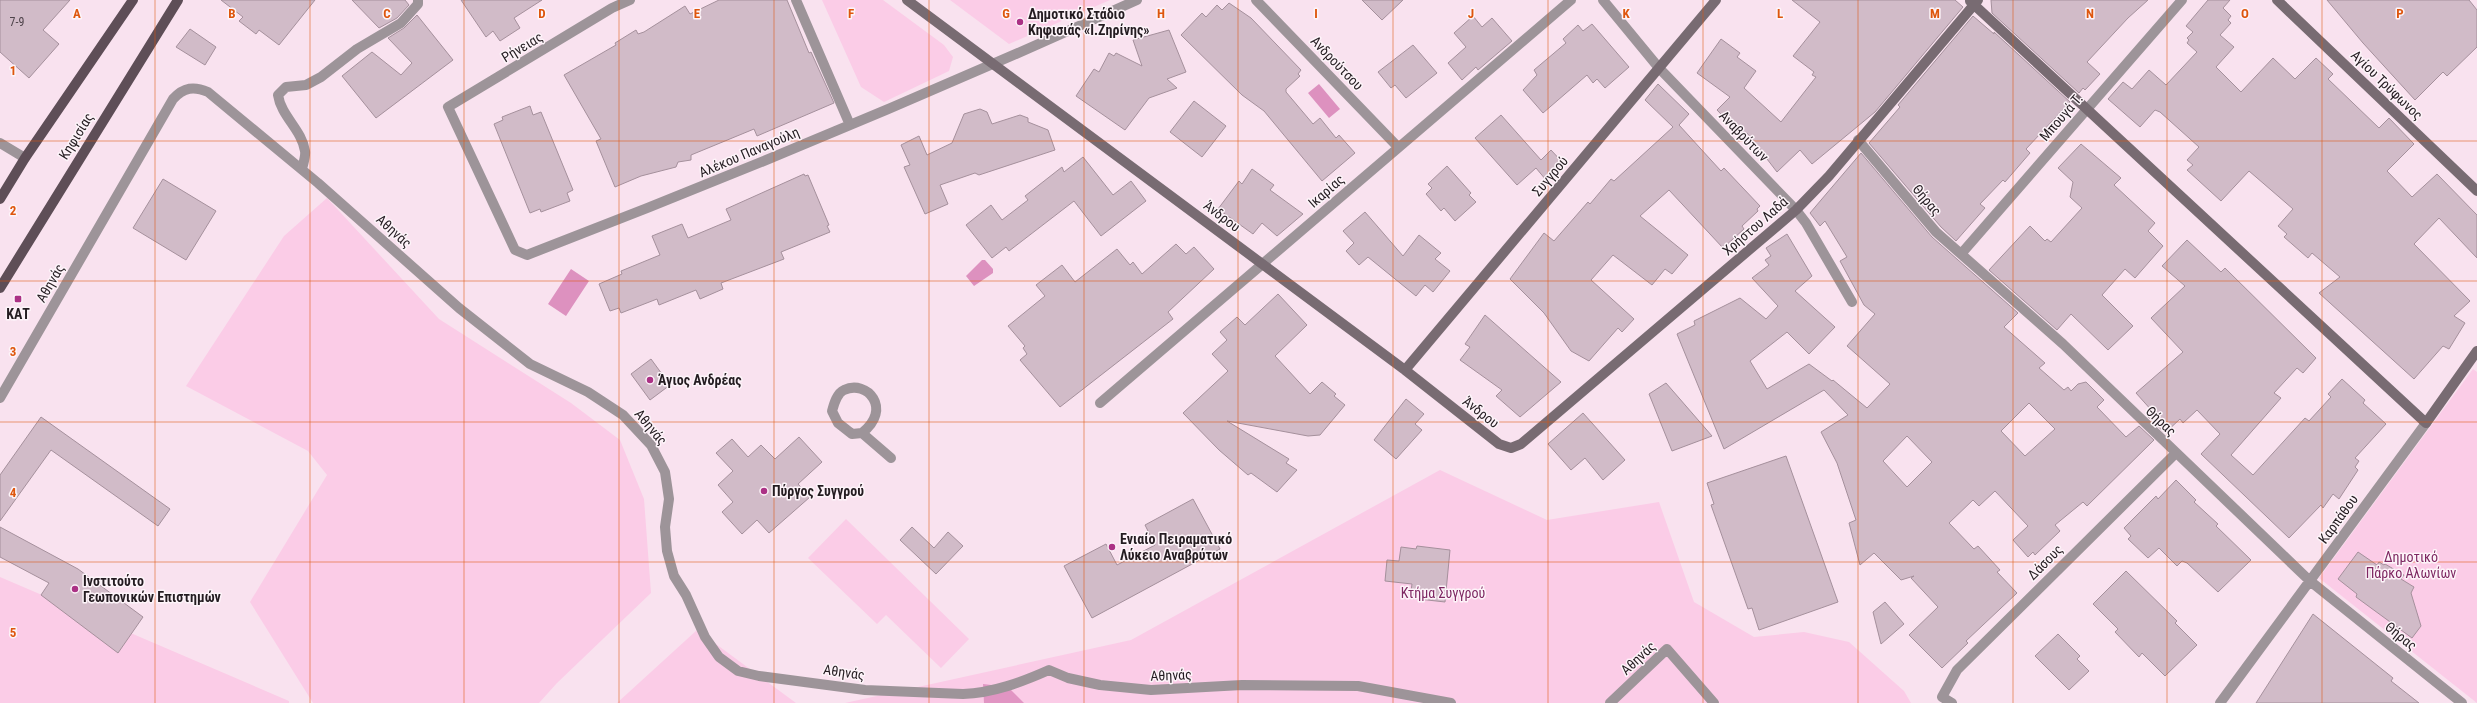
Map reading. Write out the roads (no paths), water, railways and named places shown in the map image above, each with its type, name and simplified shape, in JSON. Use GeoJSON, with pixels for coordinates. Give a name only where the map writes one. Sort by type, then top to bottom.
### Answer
{"type":"FeatureCollection","features":[{"type":"Feature","properties":{"kind":"main road","name":"Κηφισίας"},"geometry":{"type":"LineString","coordinates":[[0,199],[24,158],[133,0]]}},
{"type":"Feature","properties":{"kind":"main road","name":"Κηφισίας"},"geometry":{"type":"LineString","coordinates":[[0,288],[178,0]]}},
{"type":"Feature","properties":{"kind":"main road","name":"Άνδρου"},"geometry":{"type":"LineString","coordinates":[[907,0],[1405,370],[1499,444],[1511,448],[1521,444]]}},
{"type":"Feature","properties":{"kind":"main road","name":"Συγγρού"},"geometry":{"type":"LineString","coordinates":[[1405,370],[1716,0]]}},
{"type":"Feature","properties":{"kind":"main road","name":"Αγίου Τρύφωνος"},"geometry":{"type":"LineString","coordinates":[[2277,0],[2477,191]]}},
{"type":"Feature","properties":{"kind":"main road"},"geometry":{"type":"LineString","coordinates":[[1974,2],[2087,109],[2426,423]]}},
{"type":"Feature","properties":{"kind":"main road","name":"Χρήστου Λαδά"},"geometry":{"type":"LineString","coordinates":[[1521,444],[1796,210],[1829,176],[1974,2]]}},
{"type":"Feature","properties":{"kind":"main road","name":"Καρπάθου"},"geometry":{"type":"LineString","coordinates":[[2426,423],[2474,361],[2477,350]]}},
{"type":"Feature","properties":{"kind":"street"},"geometry":{"type":"LineString","coordinates":[[302,170],[305,152],[302,141],[279,105],[278,95],[286,87],[306,85],[321,77],[357,49],[401,23],[418,4],[418,0]]}},
{"type":"Feature","properties":{"kind":"street","name":"Ρήνειας"},"geometry":{"type":"LineString","coordinates":[[448,107],[612,8],[630,0]]}},
{"type":"Feature","properties":{"kind":"street"},"geometry":{"type":"LineString","coordinates":[[796,0],[850,125]]}},
{"type":"Feature","properties":{"kind":"street","name":"Αλέκου Παναγούλη"},"geometry":{"type":"LineString","coordinates":[[448,107],[515,250],[527,255],[701,188],[994,65],[1137,0]]}},
{"type":"Feature","properties":{"kind":"street","name":"Ανδρούτσου"},"geometry":{"type":"LineString","coordinates":[[1256,0],[1398,146]]}},
{"type":"Feature","properties":{"kind":"street","name":"Ικαρίας"},"geometry":{"type":"LineString","coordinates":[[1100,403],[1263,265],[1398,146],[1571,0]]}},
{"type":"Feature","properties":{"kind":"street","name":"Αναβρύτων"},"geometry":{"type":"LineString","coordinates":[[1603,0],[1659,68],[1796,210],[1806,223],[1852,302]]}},
{"type":"Feature","properties":{"kind":"street","name":"Μπουγά Τ."},"geometry":{"type":"LineString","coordinates":[[1961,254],[2182,0]]}},
{"type":"Feature","properties":{"kind":"street","name":"Αθηνάς"},"geometry":{"type":"LineString","coordinates":[[0,398],[173,99],[180,92],[189,88],[199,88],[208,92],[302,170],[459,308],[500,341],[530,364],[594,396],[623,416],[651,445],[665,472],[669,499],[665,527],[666,551],[674,576],[686,594],[705,636],[719,657],[738,670],[759,676],[865,690],[963,694],[998,689],[1049,670],[1068,678],[1100,685],[1151,690],[1242,685],[1358,686],[1450,703]]}},
{"type":"Feature","properties":{"kind":"street","name":"Θήρας"},"geometry":{"type":"LineString","coordinates":[[1858,140],[1936,232],[2063,344],[2175,454],[2310,581],[2462,703]]}},
{"type":"Feature","properties":{"kind":"street"},"geometry":{"type":"LineString","coordinates":[[0,143],[24,158]]}},
{"type":"Feature","properties":{"kind":"street"},"geometry":{"type":"LineString","coordinates":[[862,433],[872,426],[877,415],[877,403],[867,392],[854,388],[843,390],[837,397],[832,411],[838,423],[852,434],[862,433],[892,458]]}},
{"type":"Feature","properties":{"kind":"street","name":"Καρπάθου"},"geometry":{"type":"LineString","coordinates":[[2220,703],[2426,423]]}},
{"type":"Feature","properties":{"kind":"street","name":"Δάσους"},"geometry":{"type":"LineString","coordinates":[[1952,703],[1942,697],[1957,670],[2175,454]]}},
{"type":"Feature","properties":{"kind":"street","name":"Αθηνάς"},"geometry":{"type":"LineString","coordinates":[[1610,703],[1667,649],[1714,703]]}},
{"type":"Feature","properties":{"kind":"place","name":"Δημοτικό Στάδιο Κηφισιάς «Ι.Ζηρίνης»"},"geometry":{"type":"Point","coordinates":[1020,22]}},
{"type":"Feature","properties":{"kind":"place","name":"ΚΑΤ"},"geometry":{"type":"Point","coordinates":[18,299]}},
{"type":"Feature","properties":{"kind":"place","name":"Άγιος Ανδρέας"},"geometry":{"type":"Point","coordinates":[650,380]}},
{"type":"Feature","properties":{"kind":"place","name":"Πύργος Συγγρού"},"geometry":{"type":"Point","coordinates":[764,491]}},
{"type":"Feature","properties":{"kind":"place","name":"Ενιαίο Πειραματικό Λύκειο Αναβρύτων"},"geometry":{"type":"Point","coordinates":[1112,547]}},
{"type":"Feature","properties":{"kind":"place","name":"Ινστιτούτο Γεωπονικών Επιστημών"},"geometry":{"type":"Point","coordinates":[75,589]}},
{"type":"Feature","properties":{"kind":"park label","name":"Δημοτικό Πάρκο Αλωνίων"},"geometry":{"type":"Point","coordinates":[2411,566]}},
{"type":"Feature","properties":{"kind":"park label","name":"Κτήμα Συγγρού"},"geometry":{"type":"Point","coordinates":[1443,593]}}]}
